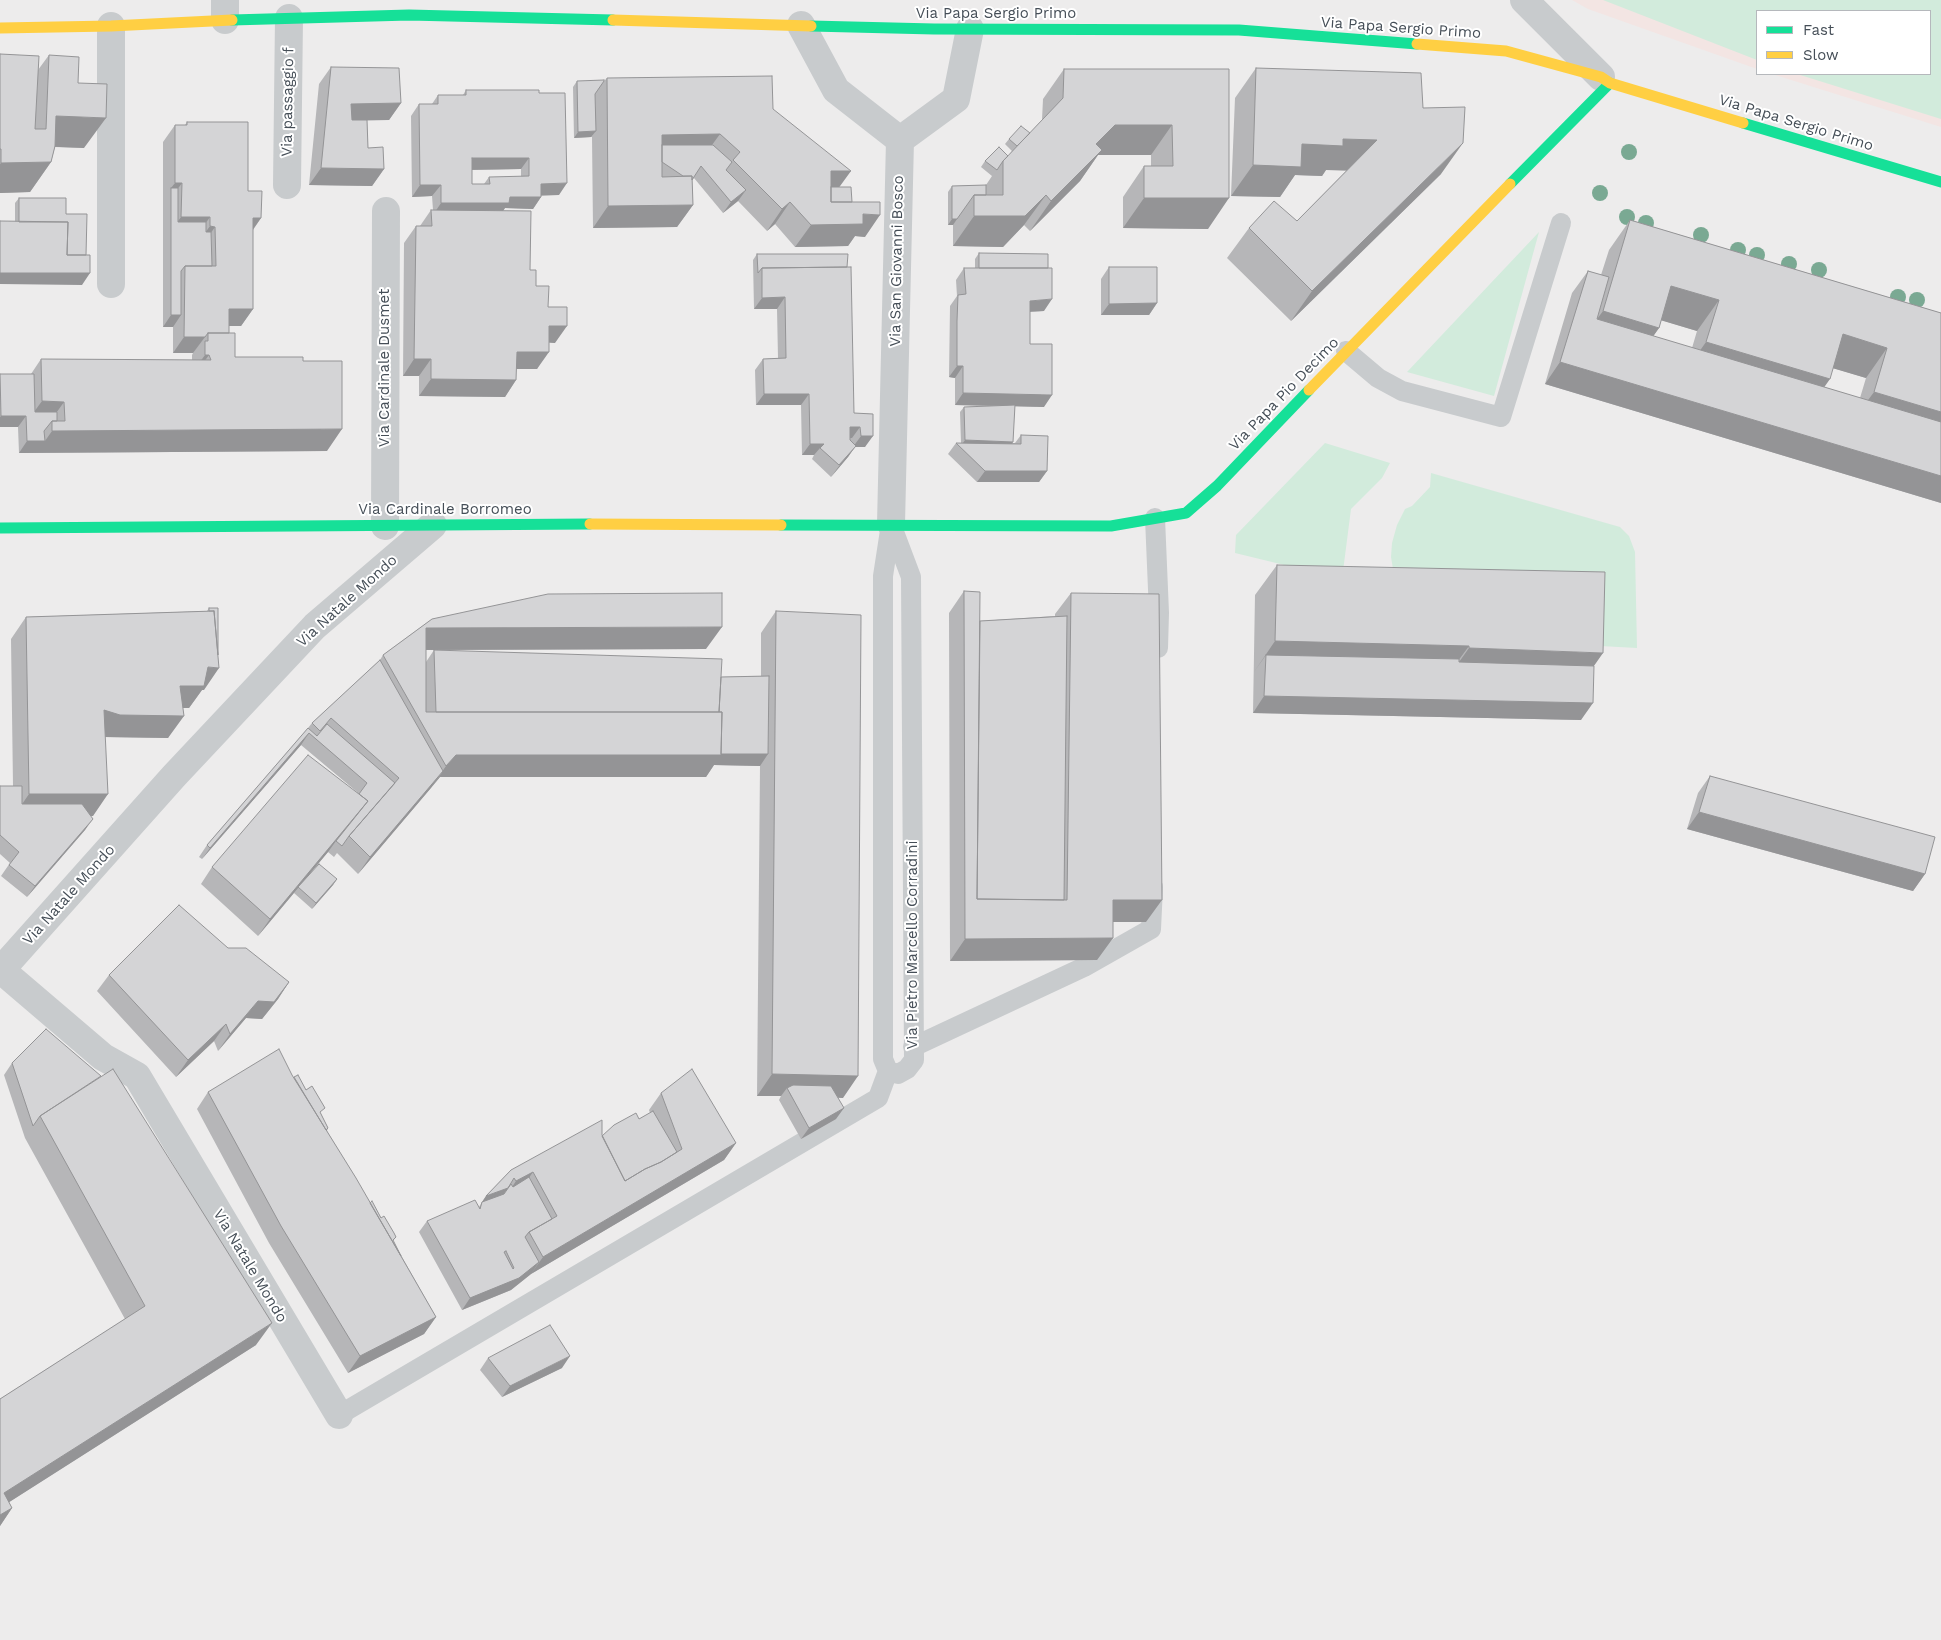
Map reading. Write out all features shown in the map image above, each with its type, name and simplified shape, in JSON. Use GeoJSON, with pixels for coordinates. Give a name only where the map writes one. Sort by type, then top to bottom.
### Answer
{"type":"FeatureCollection","features":[{"type":"Feature","properties":{"kind":"main road","name":"Via Papa Sergio Primo"},"geometry":{"type":"LineString","coordinates":[[0,28],[111,26],[225,10],[289,18],[409,15],[970,29],[1239,30],[1506,51],[1941,182]]}},
{"type":"Feature","properties":{"kind":"main road","name":"Via Papa Pio Decimo"},"geometry":{"type":"LineString","coordinates":[[891,524],[1111,526],[1186,513],[1217,486],[1605,80]]}},
{"type":"Feature","properties":{"kind":"main road","name":"Via Cardinale Borromeo"},"geometry":{"type":"LineString","coordinates":[[0,528],[891,524]]}},
{"type":"Feature","properties":{"kind":"street"},"geometry":{"type":"LineString","coordinates":[[1524,0],[1605,80]]}},
{"type":"Feature","properties":{"kind":"street","name":"Via passaggio f"},"geometry":{"type":"LineString","coordinates":[[287,185],[289,18]]}},
{"type":"Feature","properties":{"kind":"street"},"geometry":{"type":"LineString","coordinates":[[801,25],[836,90],[900,140],[956,99],[970,29]]}},
{"type":"Feature","properties":{"kind":"street"},"geometry":{"type":"LineString","coordinates":[[111,26],[111,284]]}},
{"type":"Feature","properties":{"kind":"street","name":"Via San Giovanni Bosco"},"geometry":{"type":"LineString","coordinates":[[891,524],[900,140]]}},
{"type":"Feature","properties":{"kind":"street","name":"Via Cardinale Dusmet"},"geometry":{"type":"LineString","coordinates":[[385,526],[386,211]]}},
{"type":"Feature","properties":{"kind":"street","name":"Via Natale Mondo"},"geometry":{"type":"LineString","coordinates":[[339,1416],[137,1076],[103,1057],[1,970],[174,776],[316,626],[433,525]]}},
{"type":"Feature","properties":{"kind":"lane"},"geometry":{"type":"LineString","coordinates":[[1346,350],[1378,378],[1402,391],[1501,417],[1560,223]]}},
{"type":"Feature","properties":{"kind":"lane"},"geometry":{"type":"LineString","coordinates":[[1155,518],[1159,614],[1158,663]]}},
{"type":"Feature","properties":{"kind":"lane","name":"Via Pietro Marcello Corradini"},"geometry":{"type":"LineString","coordinates":[[891,524],[911,577],[914,1060],[907,1069],[898,1074],[888,1071],[884,1059],[883,576],[891,524]]}},
{"type":"Feature","properties":{"kind":"lane"},"geometry":{"type":"LineString","coordinates":[[913,1047],[1084,967],[1152,929],[1153,870]]}},
{"type":"Feature","properties":{"kind":"lane"},"geometry":{"type":"LineString","coordinates":[[339,1416],[878,1098],[888,1071]]}},
{"type":"Feature","properties":{"kind":"shaded area"},"geometry":{"type":"Polygon","coordinates":[[[1572,0],[1941,0],[1941,127],[1775,75],[1931,75],[1931,10],[1756,10],[1756,69],[1588,9],[1572,0]]]}},
{"type":"Feature","properties":{"kind":"green space"},"geometry":{"type":"Polygon","coordinates":[[[1603,0],[1941,0],[1941,119],[1800,75],[1931,75],[1931,10],[1756,10],[1756,60],[1603,0]]]}},
{"type":"Feature","properties":{"kind":"green space"},"geometry":{"type":"Polygon","coordinates":[[[1539,232],[1494,396],[1407,372],[1539,232]]]}},
{"type":"Feature","properties":{"kind":"green space"},"geometry":{"type":"Polygon","coordinates":[[[1325,443],[1390,463],[1382,478],[1351,509],[1342,579],[1235,553],[1236,535],[1325,443]]]}},
{"type":"Feature","properties":{"kind":"green space"},"geometry":{"type":"Polygon","coordinates":[[[1431,473],[1620,527],[1629,536],[1635,552],[1637,648],[1582,645],[1394,575],[1391,557],[1392,543],[1397,525],[1405,509],[1412,506],[1430,487],[1431,473]]]}},
{"type":"Feature","properties":{"kind":"building"},"geometry":{"type":"Polygon","coordinates":[[[0,54],[39,56],[35,129],[46,129],[49,55],[79,57],[78,83],[107,84],[106,118],[56,116],[55,146],[51,162],[1,163],[0,54]]]}},
{"type":"Feature","properties":{"kind":"building"},"geometry":{"type":"Polygon","coordinates":[[[331,67],[399,68],[401,103],[351,104],[352,120],[367,120],[368,148],[383,147],[384,169],[321,168],[331,67]]]}},
{"type":"Feature","properties":{"kind":"building"},"geometry":{"type":"Polygon","coordinates":[[[1256,68],[1421,73],[1423,108],[1465,107],[1463,143],[1312,291],[1249,228],[1274,201],[1297,221],[1377,140],[1343,139],[1343,146],[1302,144],[1301,167],[1253,165],[1256,68]]]}},
{"type":"Feature","properties":{"kind":"building"},"geometry":{"type":"Polygon","coordinates":[[[1064,69],[1229,69],[1229,198],[1144,198],[1144,166],[1173,166],[1172,125],[1115,125],[1096,144],[1102,150],[1051,201],[1046,195],[1025,216],[974,216],[974,195],[1003,195],[1003,161],[1063,98],[1064,69]]]}},
{"type":"Feature","properties":{"kind":"building"},"geometry":{"type":"Polygon","coordinates":[[[772,76],[773,109],[851,171],[831,171],[831,202],[880,202],[880,215],[863,214],[863,224],[811,225],[790,202],[782,209],[733,160],[740,152],[720,134],[662,135],[662,177],[692,176],[693,205],[608,206],[607,78],[772,76]]]}},
{"type":"Feature","properties":{"kind":"building"},"geometry":{"type":"Polygon","coordinates":[[[604,80],[595,94],[596,131],[578,132],[577,81],[604,80]]]}},
{"type":"Feature","properties":{"kind":"building"},"geometry":{"type":"Polygon","coordinates":[[[466,90],[539,90],[539,93],[565,93],[567,183],[541,184],[541,197],[510,197],[509,203],[441,203],[441,185],[420,185],[419,104],[438,104],[438,95],[466,95],[466,90]],[[472,158],[472,184],[490,184],[489,177],[529,176],[529,158],[472,158]]]}},
{"type":"Feature","properties":{"kind":"building"},"geometry":{"type":"Polygon","coordinates":[[[187,122],[248,122],[248,191],[262,191],[261,218],[253,218],[253,309],[229,309],[229,333],[208,333],[205,337],[184,337],[185,266],[216,266],[215,227],[210,226],[210,217],[181,217],[182,183],[175,183],[175,125],[187,125],[187,122]]]}},
{"type":"Feature","properties":{"kind":"building"},"geometry":{"type":"Polygon","coordinates":[[[1021,126],[1030,133],[1017,146],[1009,139],[1021,126]]]}},
{"type":"Feature","properties":{"kind":"building"},"geometry":{"type":"Polygon","coordinates":[[[662,145],[713,145],[732,162],[726,170],[746,190],[731,202],[701,166],[692,180],[692,176],[683,176],[662,162],[662,145]]]}},
{"type":"Feature","properties":{"kind":"building"},"geometry":{"type":"Polygon","coordinates":[[[999,147],[1008,156],[997,170],[985,161],[999,147]]]}},
{"type":"Feature","properties":{"kind":"building"},"geometry":{"type":"Polygon","coordinates":[[[986,185],[986,195],[974,195],[957,219],[952,219],[952,186],[986,185]]]}},
{"type":"Feature","properties":{"kind":"building"},"geometry":{"type":"Polygon","coordinates":[[[831,187],[851,187],[852,202],[831,202],[831,187]]]}},
{"type":"Feature","properties":{"kind":"building"},"geometry":{"type":"Polygon","coordinates":[[[171,188],[178,188],[178,222],[206,222],[206,232],[211,232],[212,266],[185,266],[181,271],[181,315],[171,315],[171,188]]]}},
{"type":"Feature","properties":{"kind":"building"},"geometry":{"type":"Polygon","coordinates":[[[19,198],[66,198],[66,214],[87,214],[86,255],[67,255],[68,222],[19,222],[19,198]]]}},
{"type":"Feature","properties":{"kind":"building"},"geometry":{"type":"Polygon","coordinates":[[[431,210],[531,211],[530,270],[536,270],[536,286],[549,286],[548,307],[567,307],[567,326],[549,326],[549,352],[517,352],[516,380],[431,379],[431,359],[414,359],[416,226],[432,226],[431,210]]]}},
{"type":"Feature","properties":{"kind":"building"},"geometry":{"type":"Polygon","coordinates":[[[1630,220],[1941,313],[1941,412],[1874,392],[1887,348],[1843,334],[1830,379],[1706,342],[1719,300],[1671,286],[1659,328],[1603,311],[1630,220]]]}},
{"type":"Feature","properties":{"kind":"building"},"geometry":{"type":"Polygon","coordinates":[[[0,221],[68,222],[67,255],[90,255],[90,273],[0,273],[0,221]]]}},
{"type":"Feature","properties":{"kind":"building"},"geometry":{"type":"Polygon","coordinates":[[[979,253],[1048,254],[1048,268],[979,268],[979,253]]]}},
{"type":"Feature","properties":{"kind":"building"},"geometry":{"type":"Polygon","coordinates":[[[757,254],[848,254],[847,267],[762,268],[758,273],[757,254]]]}},
{"type":"Feature","properties":{"kind":"building"},"geometry":{"type":"Polygon","coordinates":[[[851,267],[854,413],[873,414],[873,436],[861,436],[860,427],[850,427],[850,440],[856,446],[839,465],[820,448],[824,444],[810,444],[809,394],[764,394],[763,359],[786,358],[785,297],[762,298],[762,268],[851,267]]]}},
{"type":"Feature","properties":{"kind":"building"},"geometry":{"type":"Polygon","coordinates":[[[1109,267],[1157,267],[1157,303],[1109,304],[1109,267]]]}},
{"type":"Feature","properties":{"kind":"building"},"geometry":{"type":"Polygon","coordinates":[[[964,268],[1052,268],[1052,299],[1030,301],[1030,344],[1052,344],[1052,395],[963,393],[963,366],[957,366],[957,321],[958,295],[966,294],[964,268]]]}},
{"type":"Feature","properties":{"kind":"building"},"geometry":{"type":"Polygon","coordinates":[[[1588,271],[1609,277],[1597,319],[1941,422],[1941,476],[1560,362],[1588,271]]]}},
{"type":"Feature","properties":{"kind":"building"},"geometry":{"type":"Polygon","coordinates":[[[208,333],[235,333],[235,357],[303,357],[303,361],[342,361],[342,429],[52,431],[52,421],[65,421],[64,402],[42,401],[41,359],[211,360],[209,355],[205,355],[205,341],[208,341],[208,333]]]}},
{"type":"Feature","properties":{"kind":"building"},"geometry":{"type":"Polygon","coordinates":[[[0,374],[34,374],[35,412],[57,412],[57,421],[52,421],[44,431],[45,441],[27,441],[26,416],[1,416],[0,374]]]}},
{"type":"Feature","properties":{"kind":"building"},"geometry":{"type":"Polygon","coordinates":[[[1015,405],[1013,442],[965,440],[964,407],[1015,405]]]}},
{"type":"Feature","properties":{"kind":"building"},"geometry":{"type":"Polygon","coordinates":[[[1021,435],[1048,436],[1047,471],[985,471],[956,443],[1021,444],[1021,435]]]}},
{"type":"Feature","properties":{"kind":"building"},"geometry":{"type":"Polygon","coordinates":[[[1277,565],[1605,572],[1603,653],[1469,648],[1469,646],[1275,641],[1277,565]]]}},
{"type":"Feature","properties":{"kind":"building"},"geometry":{"type":"Polygon","coordinates":[[[964,591],[980,592],[977,899],[1067,900],[1071,593],[1159,594],[1162,900],[1113,900],[1113,938],[965,939],[964,591]]]}},
{"type":"Feature","properties":{"kind":"building"},"geometry":{"type":"Polygon","coordinates":[[[722,593],[722,627],[426,628],[426,712],[722,712],[721,755],[456,755],[446,766],[383,655],[432,619],[548,594],[722,593]]]}},
{"type":"Feature","properties":{"kind":"building"},"geometry":{"type":"Polygon","coordinates":[[[209,608],[218,608],[218,655],[214,611],[209,611],[209,608]]]}},
{"type":"Feature","properties":{"kind":"building"},"geometry":{"type":"Polygon","coordinates":[[[214,611],[219,668],[208,667],[204,686],[180,686],[184,716],[120,715],[104,710],[108,794],[29,794],[26,617],[214,611]]]}},
{"type":"Feature","properties":{"kind":"building"},"geometry":{"type":"Polygon","coordinates":[[[776,611],[861,615],[858,1076],[772,1074],[776,611]]]}},
{"type":"Feature","properties":{"kind":"building"},"geometry":{"type":"Polygon","coordinates":[[[1067,616],[1064,900],[977,899],[980,621],[1067,616]]]}},
{"type":"Feature","properties":{"kind":"building"},"geometry":{"type":"Polygon","coordinates":[[[434,650],[722,659],[719,712],[436,712],[434,650]]]}},
{"type":"Feature","properties":{"kind":"building"},"geometry":{"type":"Polygon","coordinates":[[[1266,655],[1459,659],[1459,662],[1594,666],[1593,703],[1264,696],[1266,655]]]}},
{"type":"Feature","properties":{"kind":"building"},"geometry":{"type":"Polygon","coordinates":[[[380,660],[443,771],[370,857],[349,836],[399,778],[331,718],[320,731],[312,723],[380,660]]]}},
{"type":"Feature","properties":{"kind":"building"},"geometry":{"type":"Polygon","coordinates":[[[769,676],[768,754],[721,754],[722,712],[719,712],[721,677],[769,676]]]}},
{"type":"Feature","properties":{"kind":"building"},"geometry":{"type":"Polygon","coordinates":[[[327,724],[395,783],[342,846],[336,841],[368,801],[359,794],[367,783],[309,733],[210,848],[207,845],[308,728],[317,736],[327,724]]]}},
{"type":"Feature","properties":{"kind":"building"},"geometry":{"type":"Polygon","coordinates":[[[308,755],[368,801],[270,919],[212,867],[308,755]]]}},
{"type":"Feature","properties":{"kind":"building"},"geometry":{"type":"Polygon","coordinates":[[[1710,776],[1935,837],[1925,874],[1699,812],[1710,776]]]}},
{"type":"Feature","properties":{"kind":"building"},"geometry":{"type":"Polygon","coordinates":[[[0,786],[22,786],[22,804],[82,804],[93,819],[35,886],[9,865],[19,852],[0,835],[0,786]]]}},
{"type":"Feature","properties":{"kind":"building"},"geometry":{"type":"Polygon","coordinates":[[[319,864],[337,879],[316,903],[298,887],[319,864]]]}},
{"type":"Feature","properties":{"kind":"building"},"geometry":{"type":"Polygon","coordinates":[[[179,905],[228,948],[246,948],[289,982],[274,1002],[258,1001],[230,1034],[226,1024],[188,1060],[109,975],[179,905]]]}},
{"type":"Feature","properties":{"kind":"building"},"geometry":{"type":"Polygon","coordinates":[[[46,1029],[101,1076],[40,1116],[33,1126],[12,1063],[46,1029]]]}},
{"type":"Feature","properties":{"kind":"building"},"geometry":{"type":"Polygon","coordinates":[[[279,1049],[292,1075],[356,1178],[436,1317],[360,1356],[281,1226],[208,1092],[279,1049]]]}},
{"type":"Feature","properties":{"kind":"building"},"geometry":{"type":"Polygon","coordinates":[[[113,1069],[272,1323],[4,1493],[12,1508],[0,1515],[0,1399],[145,1306],[40,1116],[113,1069]]]}},
{"type":"Feature","properties":{"kind":"building"},"geometry":{"type":"Polygon","coordinates":[[[692,1069],[736,1143],[543,1257],[529,1232],[557,1216],[533,1172],[516,1181],[514,1178],[508,1188],[486,1196],[511,1170],[602,1120],[602,1135],[625,1181],[661,1162],[682,1149],[661,1093],[692,1069]]]}},
{"type":"Feature","properties":{"kind":"building"},"geometry":{"type":"Polygon","coordinates":[[[298,1075],[306,1090],[312,1086],[325,1108],[320,1112],[328,1128],[326,1130],[294,1077],[298,1075]]]}},
{"type":"Feature","properties":{"kind":"building"},"geometry":{"type":"Polygon","coordinates":[[[793,1085],[831,1086],[844,1108],[809,1128],[787,1088],[793,1085]]]}},
{"type":"Feature","properties":{"kind":"building"},"geometry":{"type":"Polygon","coordinates":[[[653,1111],[677,1152],[625,1181],[602,1136],[614,1125],[636,1113],[639,1119],[653,1111]]]}},
{"type":"Feature","properties":{"kind":"building"},"geometry":{"type":"Polygon","coordinates":[[[529,1177],[552,1219],[529,1232],[525,1237],[539,1262],[519,1278],[470,1298],[427,1221],[475,1200],[480,1209],[482,1202],[504,1194],[511,1184],[513,1187],[529,1177]],[[506,1251],[504,1252],[513,1269],[506,1251]]]}},
{"type":"Feature","properties":{"kind":"building"},"geometry":{"type":"Polygon","coordinates":[[[372,1201],[381,1218],[384,1216],[394,1233],[396,1237],[393,1240],[401,1256],[370,1203],[372,1201]]]}},
{"type":"Feature","properties":{"kind":"building"},"geometry":{"type":"Polygon","coordinates":[[[550,1325],[570,1356],[510,1386],[488,1358],[550,1325]]]}},
{"type":"Feature","properties":{"kind":"traffic: fast"},"geometry":{"type":"LineString","coordinates":[[232,20],[409,15],[613,20]]}},
{"type":"Feature","properties":{"kind":"traffic: fast"},"geometry":{"type":"LineString","coordinates":[[811,26],[934,29],[1239,30],[1417,44]]}},
{"type":"Feature","properties":{"kind":"traffic: fast"},"geometry":{"type":"LineString","coordinates":[[1510,184],[1610,83]]}},
{"type":"Feature","properties":{"kind":"traffic: fast"},"geometry":{"type":"LineString","coordinates":[[1743,123],[1941,182]]}},
{"type":"Feature","properties":{"kind":"traffic: fast"},"geometry":{"type":"LineString","coordinates":[[781,525],[1111,526],[1186,513],[1217,486],[1309,390]]}},
{"type":"Feature","properties":{"kind":"traffic: fast"},"geometry":{"type":"LineString","coordinates":[[0,528],[590,524]]}},
{"type":"Feature","properties":{"kind":"traffic: slow"},"geometry":{"type":"LineString","coordinates":[[0,28],[111,26],[232,20]]}},
{"type":"Feature","properties":{"kind":"traffic: slow"},"geometry":{"type":"LineString","coordinates":[[613,20],[811,26]]}},
{"type":"Feature","properties":{"kind":"traffic: slow"},"geometry":{"type":"LineString","coordinates":[[1417,44],[1506,51],[1601,77],[1610,83],[1743,123]]}},
{"type":"Feature","properties":{"kind":"traffic: slow"},"geometry":{"type":"LineString","coordinates":[[1309,390],[1510,184]]}},
{"type":"Feature","properties":{"kind":"traffic: slow"},"geometry":{"type":"LineString","coordinates":[[590,524],[781,525]]}}]}
